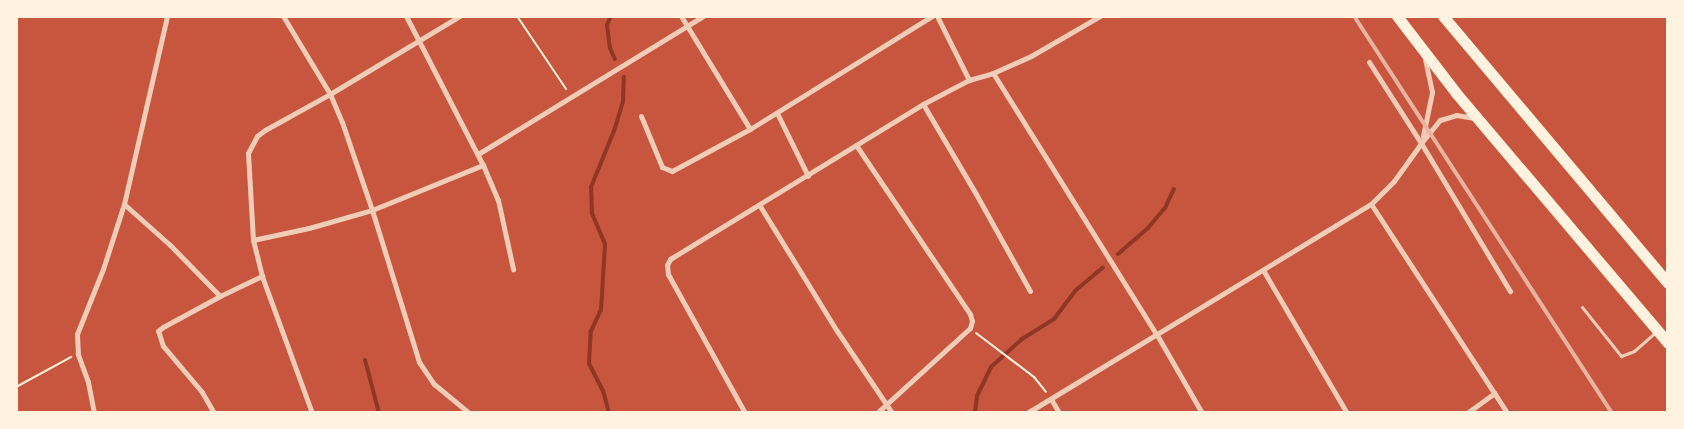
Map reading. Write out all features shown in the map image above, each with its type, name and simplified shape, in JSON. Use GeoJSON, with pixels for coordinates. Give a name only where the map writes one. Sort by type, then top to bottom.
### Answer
{"type":"FeatureCollection","features":[{"type":"Feature","properties":{"kind":"highway"},"geometry":{"type":"LineString","coordinates":[[1397,16],[1423,52],[1478,119],[1668,343]]}},
{"type":"Feature","properties":{"kind":"highway"},"geometry":{"type":"LineString","coordinates":[[1443,16],[1668,283]]}},
{"type":"Feature","properties":{"kind":"street"},"geometry":{"type":"LineString","coordinates":[[94,413],[88,382],[78,354],[77,340],[79,328],[103,269],[124,204],[167,16]]}},
{"type":"Feature","properties":{"kind":"street"},"geometry":{"type":"LineString","coordinates":[[283,16],[330,94],[342,122],[372,210],[419,362],[434,384],[468,413]]}},
{"type":"Feature","properties":{"kind":"street"},"geometry":{"type":"LineString","coordinates":[[406,16],[478,154],[498,200],[513,268]]}},
{"type":"Feature","properties":{"kind":"street"},"geometry":{"type":"LineString","coordinates":[[312,413],[262,276],[253,240],[247,162],[251,144],[265,130],[330,94],[460,16]]}},
{"type":"Feature","properties":{"kind":"street"},"geometry":{"type":"LineString","coordinates":[[681,16],[750,129]]}},
{"type":"Feature","properties":{"kind":"street"},"geometry":{"type":"LineString","coordinates":[[478,154],[704,16]]}},
{"type":"Feature","properties":{"kind":"street"},"geometry":{"type":"LineString","coordinates":[[641,116],[662,167],[668,171],[678,168],[777,113],[932,16]]}},
{"type":"Feature","properties":{"kind":"street"},"geometry":{"type":"LineString","coordinates":[[937,16],[968,80]]}},
{"type":"Feature","properties":{"kind":"street"},"geometry":{"type":"LineString","coordinates":[[745,413],[668,274],[668,263],[676,254],[760,206],[923,104],[968,80],[993,73],[1031,56],[1100,16]]}},
{"type":"Feature","properties":{"kind":"street"},"geometry":{"type":"LineString","coordinates":[[1421,142],[1427,127],[1432,92],[1430,75],[1423,52]]}},
{"type":"Feature","properties":{"kind":"street"},"geometry":{"type":"LineString","coordinates":[[1369,62],[1421,142],[1510,291]]}},
{"type":"Feature","properties":{"kind":"street"},"geometry":{"type":"LineString","coordinates":[[993,73],[1157,335],[1202,413]]}},
{"type":"Feature","properties":{"kind":"street"},"geometry":{"type":"LineString","coordinates":[[923,104],[1030,291]]}},
{"type":"Feature","properties":{"kind":"street"},"geometry":{"type":"LineString","coordinates":[[777,113],[808,176]]}},
{"type":"Feature","properties":{"kind":"street"},"geometry":{"type":"LineString","coordinates":[[1027,413],[1371,204],[1394,181],[1434,126],[1447,117],[1461,116],[1478,119]]}},
{"type":"Feature","properties":{"kind":"street"},"geometry":{"type":"LineString","coordinates":[[856,145],[970,314],[970,328],[877,413]]}},
{"type":"Feature","properties":{"kind":"street"},"geometry":{"type":"LineString","coordinates":[[253,240],[309,228],[372,210],[483,165]]}},
{"type":"Feature","properties":{"kind":"street"},"geometry":{"type":"LineString","coordinates":[[124,204],[170,245],[220,296]]}},
{"type":"Feature","properties":{"kind":"street"},"geometry":{"type":"LineString","coordinates":[[1371,204],[1507,413]]}},
{"type":"Feature","properties":{"kind":"street"},"geometry":{"type":"LineString","coordinates":[[760,206],[837,332],[892,413]]}},
{"type":"Feature","properties":{"kind":"street"},"geometry":{"type":"LineString","coordinates":[[1263,270],[1347,413]]}},
{"type":"Feature","properties":{"kind":"street"},"geometry":{"type":"LineString","coordinates":[[214,413],[202,392],[163,346],[158,332],[163,327],[220,296],[262,276]]}},
{"type":"Feature","properties":{"kind":"street"},"geometry":{"type":"LineString","coordinates":[[1467,413],[1495,393]]}},
{"type":"Feature","properties":{"kind":"street"},"geometry":{"type":"LineString","coordinates":[[1051,399],[1059,413]]}},
{"type":"Feature","properties":{"kind":"lane"},"geometry":{"type":"LineString","coordinates":[[1582,307],[1621,356],[1634,351],[1657,331]]}},
{"type":"Feature","properties":{"kind":"path"},"geometry":{"type":"LineString","coordinates":[[517,16],[572,97]]}},
{"type":"Feature","properties":{"kind":"path"},"geometry":{"type":"LineString","coordinates":[[970,328],[1034,377],[1051,399]]}},
{"type":"Feature","properties":{"kind":"path"},"geometry":{"type":"LineString","coordinates":[[16,387],[78,354]]}},
{"type":"Feature","properties":{"kind":"waterway"},"geometry":{"type":"LineString","coordinates":[[611,16],[607,25],[610,48],[615,59]]}},
{"type":"Feature","properties":{"kind":"waterway"},"geometry":{"type":"LineString","coordinates":[[609,413],[603,391],[589,364],[591,331],[601,310],[605,244],[592,213],[591,187],[614,131],[623,101],[624,77]]}},
{"type":"Feature","properties":{"kind":"waterway"},"geometry":{"type":"LineString","coordinates":[[1118,254],[1148,228],[1165,208],[1174,189]]}},
{"type":"Feature","properties":{"kind":"waterway"},"geometry":{"type":"LineString","coordinates":[[975,413],[977,396],[991,367],[1022,339],[1054,319],[1076,290],[1103,267]]}},
{"type":"Feature","properties":{"kind":"waterway"},"geometry":{"type":"LineString","coordinates":[[365,360],[379,413]]}},
{"type":"Feature","properties":{"kind":"railway"},"geometry":{"type":"LineString","coordinates":[[1354,16],[1612,413]]}}]}
